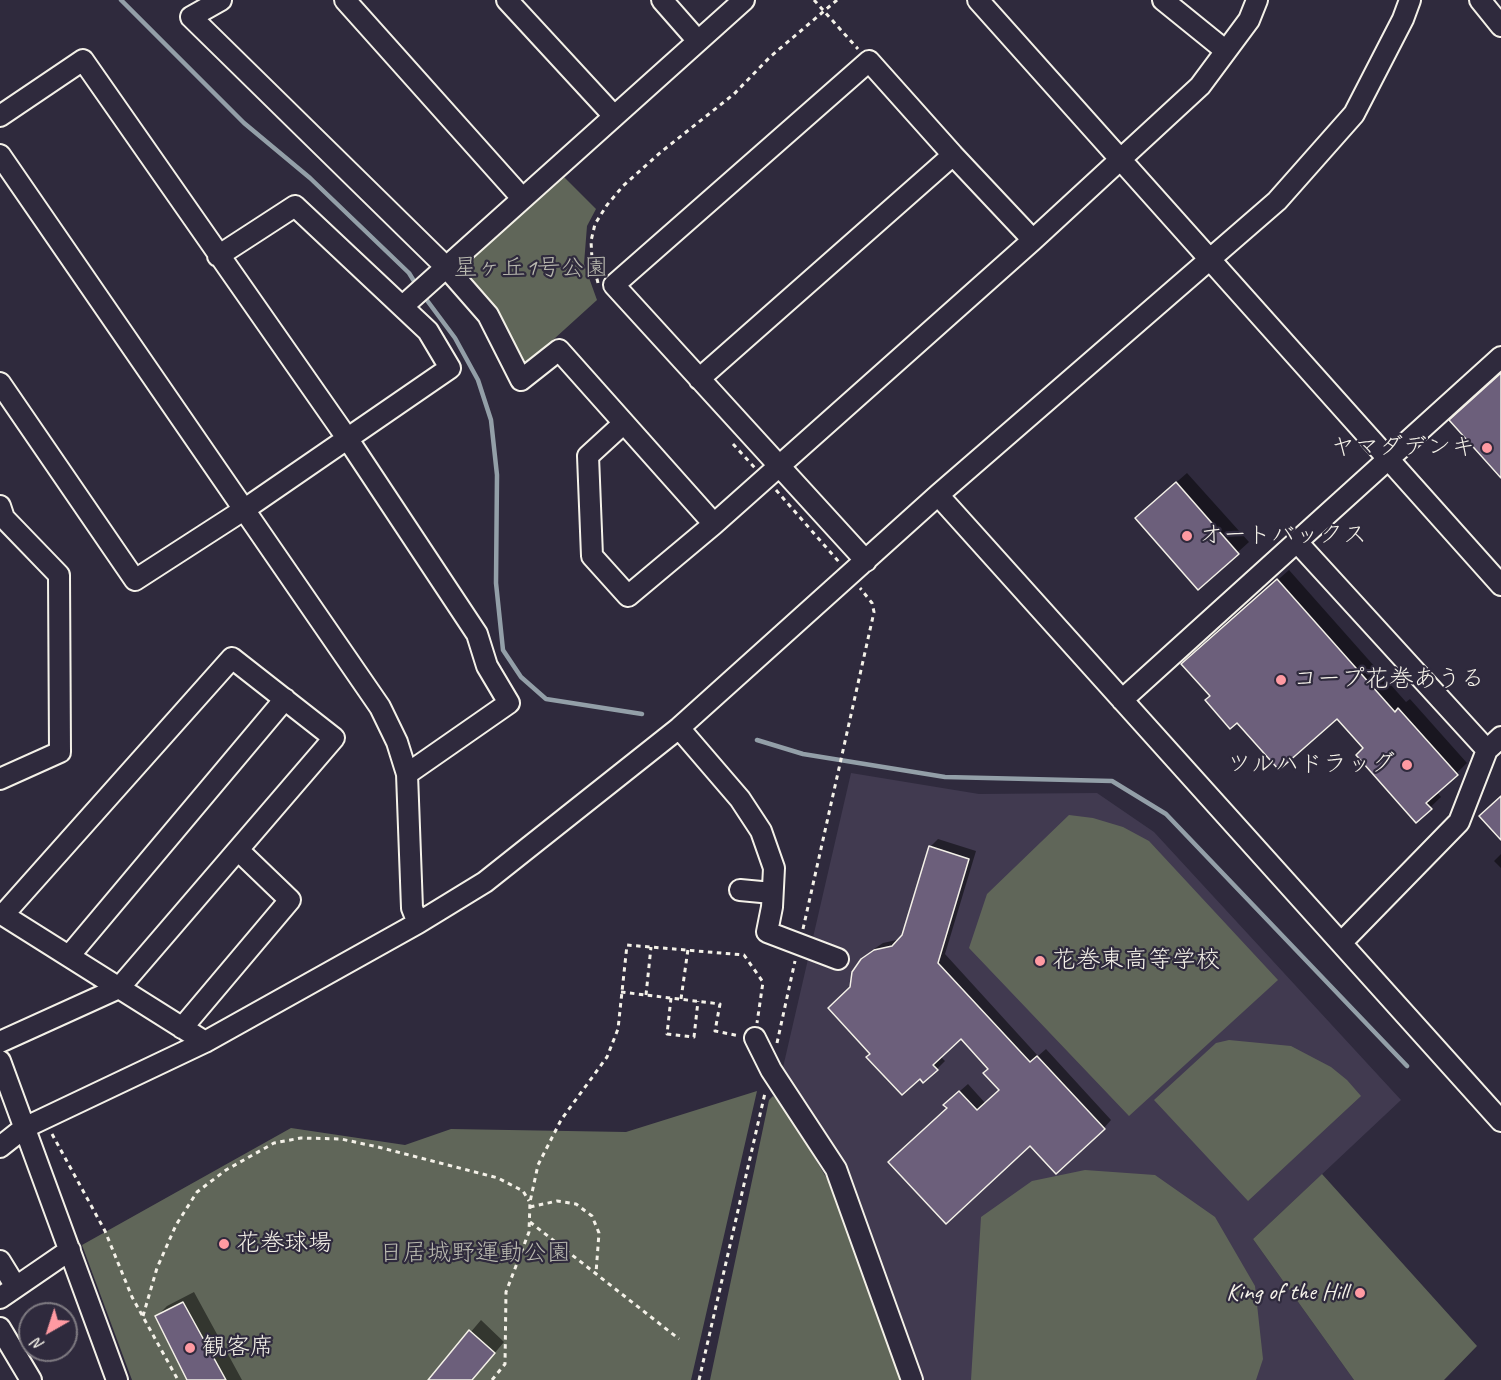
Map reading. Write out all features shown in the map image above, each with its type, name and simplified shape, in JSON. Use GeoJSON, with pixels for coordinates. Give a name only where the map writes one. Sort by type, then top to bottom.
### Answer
{"type":"FeatureCollection","features":[{"type":"Feature","properties":{"kind":"street"},"geometry":{"type":"LineString","coordinates":[[221,0],[191,17],[446,267],[489,315],[521,380],[559,350],[714,524]]}},
{"type":"Feature","properties":{"kind":"street"},"geometry":{"type":"LineString","coordinates":[[345,0],[522,198]]}},
{"type":"Feature","properties":{"kind":"street"},"geometry":{"type":"LineString","coordinates":[[507,0],[614,116]]}},
{"type":"Feature","properties":{"kind":"street"},"geometry":{"type":"LineString","coordinates":[[662,0],[699,41]]}},
{"type":"Feature","properties":{"kind":"street"},"geometry":{"type":"LineString","coordinates":[[403,306],[744,0]]}},
{"type":"Feature","properties":{"kind":"street"},"geometry":{"type":"LineString","coordinates":[[978,0],[1501,585]]}},
{"type":"Feature","properties":{"kind":"street"},"geometry":{"type":"LineString","coordinates":[[1162,0],[1226,51]]}},
{"type":"Feature","properties":{"kind":"street"},"geometry":{"type":"LineString","coordinates":[[624,423],[588,456],[592,556],[628,596],[779,467],[1033,240],[1200,86],[1249,20],[1257,0]]}},
{"type":"Feature","properties":{"kind":"street"},"geometry":{"type":"LineString","coordinates":[[0,1147],[24,1128],[205,1042],[418,923],[485,882],[679,728],[938,495],[1277,201],[1354,114],[1403,19],[1410,0]]}},
{"type":"Feature","properties":{"kind":"street"},"geometry":{"type":"LineString","coordinates":[[1480,0],[1501,26]]}},
{"type":"Feature","properties":{"kind":"street"},"geometry":{"type":"LineString","coordinates":[[0,116],[83,60],[346,438],[477,634],[487,666],[509,703],[407,774]]}},
{"type":"Feature","properties":{"kind":"street"},"geometry":{"type":"LineString","coordinates":[[866,561],[614,285],[869,61],[953,156],[1033,240]]}},
{"type":"Feature","properties":{"kind":"street"},"geometry":{"type":"LineString","coordinates":[[0,155],[380,707],[398,742],[407,774],[412,908],[418,923]]}},
{"type":"Feature","properties":{"kind":"street"},"geometry":{"type":"LineString","coordinates":[[699,379],[953,156]]}},
{"type":"Feature","properties":{"kind":"street"},"geometry":{"type":"LineString","coordinates":[[0,383],[135,580],[245,509],[450,368],[428,331],[295,206],[218,256]]}},
{"type":"Feature","properties":{"kind":"street"},"geometry":{"type":"LineString","coordinates":[[1122,700],[1501,357]]}},
{"type":"Feature","properties":{"kind":"street"},"geometry":{"type":"LineString","coordinates":[[938,495],[1501,1121]]}},
{"type":"Feature","properties":{"kind":"street"},"geometry":{"type":"LineString","coordinates":[[0,506],[4,518],[59,575],[60,740],[60,752],[0,779]]}},
{"type":"Feature","properties":{"kind":"street"},"geometry":{"type":"LineString","coordinates":[[1296,542],[1494,743],[1459,822],[1341,944]]}},
{"type":"Feature","properties":{"kind":"street"},"geometry":{"type":"LineString","coordinates":[[0,1042],[119,988],[334,738],[232,658],[2,914],[69,956],[119,988],[205,1042]]}},
{"type":"Feature","properties":{"kind":"street"},"geometry":{"type":"LineString","coordinates":[[69,956],[285,699]]}},
{"type":"Feature","properties":{"kind":"street"},"geometry":{"type":"LineString","coordinates":[[679,728],[740,799],[761,831],[774,868],[767,932],[838,959]]}},
{"type":"Feature","properties":{"kind":"street"},"geometry":{"type":"LineString","coordinates":[[183,1028],[290,900],[238,850]]}},
{"type":"Feature","properties":{"kind":"street"},"geometry":{"type":"LineString","coordinates":[[740,890],[772,893]]}},
{"type":"Feature","properties":{"kind":"street"},"geometry":{"type":"LineString","coordinates":[[755,1038],[771,1070],[836,1169],[912,1380]]}},
{"type":"Feature","properties":{"kind":"street"},"geometry":{"type":"LineString","coordinates":[[0,1061],[117,1380]]}},
{"type":"Feature","properties":{"kind":"street"},"geometry":{"type":"LineString","coordinates":[[0,1261],[8,1293],[69,1250]]}},
{"type":"Feature","properties":{"kind":"street"},"geometry":{"type":"LineString","coordinates":[[0,1328],[31,1380]]}},
{"type":"Feature","properties":{"kind":"path"},"geometry":{"type":"LineString","coordinates":[[814,0],[869,61]]}},
{"type":"Feature","properties":{"kind":"path"},"geometry":{"type":"LineString","coordinates":[[836,783],[844,744]]}},
{"type":"Feature","properties":{"kind":"path"},"geometry":{"type":"LineString","coordinates":[[492,1380],[506,1364],[506,1292],[529,1232],[530,1205],[538,1165],[561,1120],[607,1058],[618,1029],[621,992],[627,945],[744,955],[763,981],[755,1038],[715,1031],[720,1004],[621,992]]}},
{"type":"Feature","properties":{"kind":"path"},"geometry":{"type":"LineString","coordinates":[[646,995],[651,946]]}},
{"type":"Feature","properties":{"kind":"path"},"geometry":{"type":"LineString","coordinates":[[681,999],[688,949]]}},
{"type":"Feature","properties":{"kind":"path"},"geometry":{"type":"LineString","coordinates":[[671,998],[667,1034],[694,1037],[698,1001]]}},
{"type":"Feature","properties":{"kind":"path"},"geometry":{"type":"LineString","coordinates":[[44,1119],[105,1230],[132,1297],[178,1380]]}},
{"type":"Feature","properties":{"kind":"path"},"geometry":{"type":"LineString","coordinates":[[143,1316],[157,1268],[176,1225],[197,1192],[226,1170],[274,1143],[301,1138],[341,1139],[378,1147],[498,1178],[523,1191],[530,1205]]}},
{"type":"Feature","properties":{"kind":"path"},"geometry":{"type":"LineString","coordinates":[[530,1205],[557,1201],[576,1204],[592,1216],[599,1233],[596,1274]]}},
{"type":"Feature","properties":{"kind":"path"},"geometry":{"type":"LineString","coordinates":[[530,1222],[679,1339]]}},
{"type":"Feature","properties":{"kind":"shaded area","name":"花巻東高等学校"},"geometry":{"type":"Polygon","coordinates":[[[851,773],[979,794],[1097,793],[1154,832],[1401,1100],[1253,1239],[1354,1380],[911,1380],[838,1181],[778,1089],[851,773]]]}},
{"type":"Feature","properties":{"kind":"green space","name":"星ヶ丘1号公園"},"geometry":{"type":"Polygon","coordinates":[[[559,172],[596,209],[587,226],[584,264],[597,300],[522,368],[495,310],[457,263],[559,172]]]}},
{"type":"Feature","properties":{"kind":"green space"},"geometry":{"type":"Polygon","coordinates":[[[1069,815],[1093,818],[1123,827],[1149,841],[1278,980],[1129,1116],[969,948],[987,894],[1069,815]]]}},
{"type":"Feature","properties":{"kind":"green space"},"geometry":{"type":"Polygon","coordinates":[[[1229,1040],[1291,1046],[1331,1067],[1361,1096],[1248,1201],[1154,1100],[1216,1043],[1229,1040]]]}},
{"type":"Feature","properties":{"kind":"green space","name":"日居城野運動公園"},"geometry":{"type":"Polygon","coordinates":[[[757,1091],[691,1380],[132,1380],[82,1245],[291,1128],[405,1145],[451,1129],[626,1132],[757,1091]]]}},
{"type":"Feature","properties":{"kind":"green space"},"geometry":{"type":"Polygon","coordinates":[[[773,1096],[782,1103],[829,1182],[857,1254],[900,1380],[710,1380],[769,1100],[773,1096]]]}},
{"type":"Feature","properties":{"kind":"green space"},"geometry":{"type":"Polygon","coordinates":[[[1085,1170],[1155,1175],[1215,1217],[1255,1286],[1263,1359],[1256,1380],[971,1380],[981,1217],[1032,1181],[1085,1170]]]}},
{"type":"Feature","properties":{"kind":"green space","name":"King of the Hill"},"geometry":{"type":"Polygon","coordinates":[[[1322,1174],[1477,1346],[1444,1380],[1354,1380],[1253,1239],[1322,1174]]]}},
{"type":"Feature","properties":{"kind":"building","name":"ヤマダデンキ"},"geometry":{"type":"Polygon","coordinates":[[[1501,373],[1501,478],[1449,420],[1501,373]]]}},
{"type":"Feature","properties":{"kind":"building","name":"オートバックス"},"geometry":{"type":"Polygon","coordinates":[[[1176,482],[1239,554],[1198,590],[1135,518],[1176,482]]]}},
{"type":"Feature","properties":{"kind":"building","name":"コープ花巻あうる"},"geometry":{"type":"Polygon","coordinates":[[[1277,579],[1395,712],[1398,708],[1458,775],[1426,803],[1432,809],[1416,823],[1356,755],[1363,748],[1337,719],[1279,770],[1237,723],[1230,729],[1205,700],[1210,696],[1181,664],[1277,579]]]}},
{"type":"Feature","properties":{"kind":"building"},"geometry":{"type":"Polygon","coordinates":[[[1501,796],[1501,840],[1479,816],[1501,796]]]}},
{"type":"Feature","properties":{"kind":"building"},"geometry":{"type":"Polygon","coordinates":[[[929,846],[969,859],[938,963],[1030,1062],[1037,1056],[1105,1129],[1056,1174],[1030,1146],[946,1224],[888,1162],[947,1108],[943,1105],[959,1091],[977,1110],[999,1090],[983,1073],[988,1069],[961,1039],[933,1065],[938,1070],[923,1083],[920,1079],[902,1095],[866,1057],[870,1054],[828,1008],[850,987],[852,972],[861,959],[874,950],[892,946],[902,935],[929,846]]]}},
{"type":"Feature","properties":{"kind":"building","name":"観客席"},"geometry":{"type":"Polygon","coordinates":[[[183,1302],[226,1380],[187,1380],[155,1316],[183,1302]]]}},
{"type":"Feature","properties":{"kind":"building"},"geometry":{"type":"Polygon","coordinates":[[[469,1330],[495,1353],[472,1380],[428,1380],[469,1330]]]}},
{"type":"Feature","properties":{"kind":"waterway"},"geometry":{"type":"LineString","coordinates":[[121,0],[244,123],[310,178],[409,273],[417,286]]}},
{"type":"Feature","properties":{"kind":"waterway"},"geometry":{"type":"LineString","coordinates":[[423,295],[455,338],[478,380],[491,420],[497,475],[496,583],[503,650],[521,677],[546,699],[642,714]]}},
{"type":"Feature","properties":{"kind":"waterway"},"geometry":{"type":"LineString","coordinates":[[757,740],[803,754],[945,777],[1112,781],[1166,814],[1407,1066]]}},
{"type":"Feature","properties":{"kind":"place","name":"ヤマダデンキ"},"geometry":{"type":"Point","coordinates":[1487,448]}},
{"type":"Feature","properties":{"kind":"place","name":"オートバックス"},"geometry":{"type":"Point","coordinates":[1187,536]}},
{"type":"Feature","properties":{"kind":"place","name":"コープ花巻あうる"},"geometry":{"type":"Point","coordinates":[1281,680]}},
{"type":"Feature","properties":{"kind":"place","name":"ツルハドラッグ"},"geometry":{"type":"Point","coordinates":[1407,765]}},
{"type":"Feature","properties":{"kind":"place","name":"花巻東高等学校"},"geometry":{"type":"Point","coordinates":[1040,961]}},
{"type":"Feature","properties":{"kind":"place","name":"花巻球場"},"geometry":{"type":"Point","coordinates":[224,1244]}},
{"type":"Feature","properties":{"kind":"place","name":"King of the Hill"},"geometry":{"type":"Point","coordinates":[1360,1293]}},
{"type":"Feature","properties":{"kind":"place","name":"観客席"},"geometry":{"type":"Point","coordinates":[190,1348]}}]}
